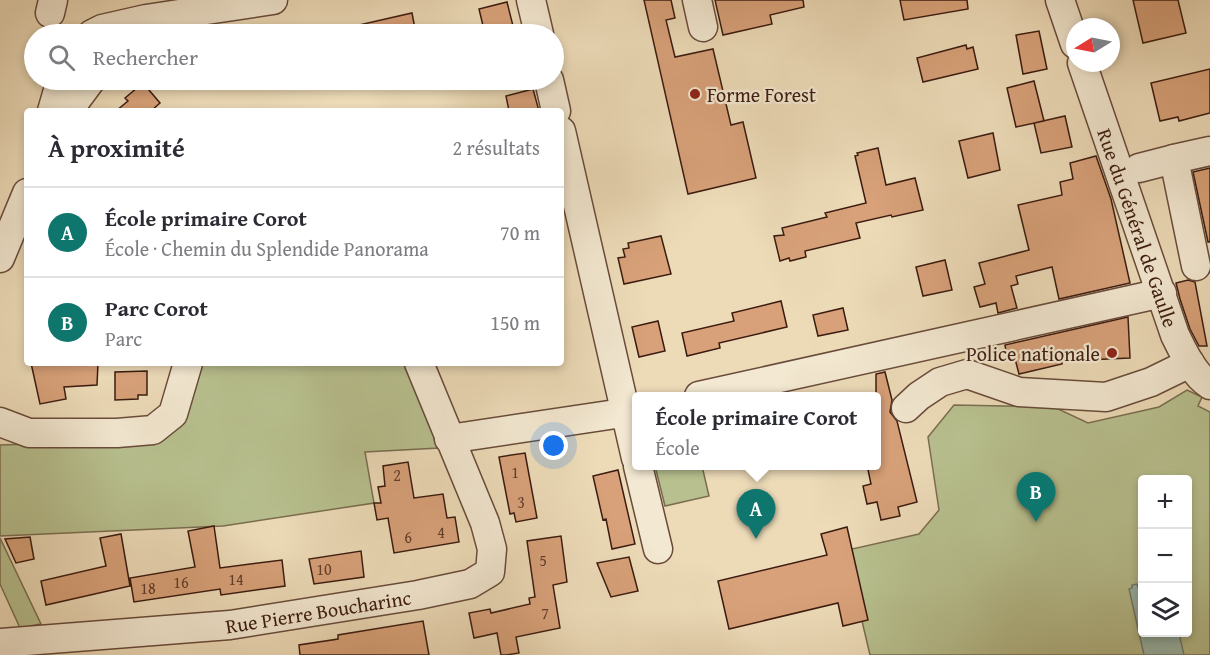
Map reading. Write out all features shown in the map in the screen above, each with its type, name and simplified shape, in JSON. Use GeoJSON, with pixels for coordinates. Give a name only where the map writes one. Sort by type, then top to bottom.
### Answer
{"type":"FeatureCollection","features":[{"type":"Feature","properties":{"kind":"street"},"geometry":{"type":"LineString","coordinates":[[178,24],[231,8],[270,0]]}},
{"type":"Feature","properties":{"kind":"street"},"geometry":{"type":"LineString","coordinates":[[531,0],[537,24]]}},
{"type":"Feature","properties":{"kind":"street"},"geometry":{"type":"LineString","coordinates":[[1060,0],[1066,18]]}},
{"type":"Feature","properties":{"kind":"street"},"geometry":{"type":"LineString","coordinates":[[124,24],[231,8]]}},
{"type":"Feature","properties":{"kind":"street","name":"Rue du Général de Gaulle"},"geometry":{"type":"LineString","coordinates":[[1085,72],[1175,335],[1190,363],[1203,381],[1210,385]]}},
{"type":"Feature","properties":{"kind":"street"},"geometry":{"type":"LineString","coordinates":[[52,108],[58,90]]}},
{"type":"Feature","properties":{"kind":"street"},"geometry":{"type":"LineString","coordinates":[[70,108],[84,90]]}},
{"type":"Feature","properties":{"kind":"street"},"geometry":{"type":"LineString","coordinates":[[551,90],[555,108]]}},
{"type":"Feature","properties":{"kind":"street"},"geometry":{"type":"LineString","coordinates":[[420,366],[449,439],[631,412],[564,143]]}},
{"type":"Feature","properties":{"kind":"street"},"geometry":{"type":"LineString","coordinates":[[1139,168],[1210,151]]}},
{"type":"Feature","properties":{"kind":"street"},"geometry":{"type":"LineString","coordinates":[[1174,159],[1196,266]]}},
{"type":"Feature","properties":{"kind":"street"},"geometry":{"type":"LineString","coordinates":[[0,258],[20,197]]}},
{"type":"Feature","properties":{"kind":"street"},"geometry":{"type":"LineString","coordinates":[[717,392],[1162,292]]}},
{"type":"Feature","properties":{"kind":"street"},"geometry":{"type":"LineString","coordinates":[[906,408],[940,382],[967,374],[1019,392],[1106,397],[1151,382],[1190,363]]}},
{"type":"Feature","properties":{"kind":"street"},"geometry":{"type":"LineString","coordinates":[[0,422],[29,433],[117,433],[153,430],[173,414],[187,366]]}},
{"type":"Feature","properties":{"kind":"street","name":"Rue Pierre Boucharinc"},"geometry":{"type":"LineString","coordinates":[[0,643],[230,625],[418,595],[470,584],[490,572],[492,549],[485,523],[449,439]]}},
{"type":"Feature","properties":{"kind":"street"},"geometry":{"type":"LineString","coordinates":[[639,470],[658,549]]}},
{"type":"Feature","properties":{"kind":"green space"},"geometry":{"type":"Polygon","coordinates":[[[194,366],[406,366],[439,448],[365,452],[374,503],[223,526],[0,536],[0,445],[152,440],[194,366]]]}},
{"type":"Feature","properties":{"kind":"green space"},"geometry":{"type":"Polygon","coordinates":[[[1187,390],[1202,397],[1198,406],[1210,412],[1210,655],[870,655],[862,621],[852,549],[919,534],[939,510],[928,437],[954,405],[1054,407],[1088,423],[1159,407],[1187,390]]]}},
{"type":"Feature","properties":{"kind":"green space"},"geometry":{"type":"Polygon","coordinates":[[[656,470],[703,470],[709,496],[665,506],[656,470]]]}},
{"type":"Feature","properties":{"kind":"green space"},"geometry":{"type":"Polygon","coordinates":[[[0,538],[41,624],[20,628],[0,584],[0,538]]]}},
{"type":"Feature","properties":{"kind":"shaded area"},"geometry":{"type":"Polygon","coordinates":[[[1137,584],[1138,587],[1138,629],[1129,589],[1132,585],[1137,584]]]}},
{"type":"Feature","properties":{"kind":"shaded area"},"geometry":{"type":"Polygon","coordinates":[[[1140,637],[1180,637],[1184,655],[1144,655],[1140,637]]]}},
{"type":"Feature","properties":{"kind":"building","name":"Forme Forest"},"geometry":{"type":"Polygon","coordinates":[[[644,0],[671,0],[675,18],[666,20],[675,57],[713,49],[731,125],[743,122],[756,178],[688,194],[644,0]]]}},
{"type":"Feature","properties":{"kind":"building"},"geometry":{"type":"Polygon","coordinates":[[[715,0],[803,0],[804,7],[770,15],[772,24],[723,35],[715,0]]]}},
{"type":"Feature","properties":{"kind":"building"},"geometry":{"type":"Polygon","coordinates":[[[900,0],[967,0],[968,9],[904,20],[900,0]]]}},
{"type":"Feature","properties":{"kind":"building"},"geometry":{"type":"Polygon","coordinates":[[[1133,0],[1178,0],[1186,33],[1143,43],[1133,0]]]}},
{"type":"Feature","properties":{"kind":"building"},"geometry":{"type":"Polygon","coordinates":[[[507,2],[512,24],[483,24],[479,9],[507,2]]]}},
{"type":"Feature","properties":{"kind":"building"},"geometry":{"type":"Polygon","coordinates":[[[412,13],[414,24],[363,24],[412,13]]]}},
{"type":"Feature","properties":{"kind":"building"},"geometry":{"type":"Polygon","coordinates":[[[1039,31],[1047,69],[1023,74],[1016,35],[1039,31]]]}},
{"type":"Feature","properties":{"kind":"building"},"geometry":{"type":"Polygon","coordinates":[[[966,45],[967,49],[973,47],[978,69],[923,82],[917,58],[966,45]]]}},
{"type":"Feature","properties":{"kind":"building"},"geometry":{"type":"Polygon","coordinates":[[[1210,69],[1210,113],[1179,121],[1178,117],[1160,121],[1151,83],[1210,69]]]}},
{"type":"Feature","properties":{"kind":"building"},"geometry":{"type":"Polygon","coordinates":[[[1034,81],[1044,121],[1016,127],[1007,88],[1034,81]]]}},
{"type":"Feature","properties":{"kind":"building"},"geometry":{"type":"Polygon","coordinates":[[[135,90],[149,90],[160,103],[154,108],[120,108],[128,101],[125,98],[135,90]]]}},
{"type":"Feature","properties":{"kind":"building"},"geometry":{"type":"Polygon","coordinates":[[[533,90],[538,108],[508,108],[506,96],[533,90]]]}},
{"type":"Feature","properties":{"kind":"building"},"geometry":{"type":"Polygon","coordinates":[[[1065,116],[1072,147],[1041,153],[1034,123],[1065,116]]]}},
{"type":"Feature","properties":{"kind":"building"},"geometry":{"type":"Polygon","coordinates":[[[993,133],[1000,170],[968,178],[959,141],[993,133]]]}},
{"type":"Feature","properties":{"kind":"building"},"geometry":{"type":"Polygon","coordinates":[[[878,148],[886,185],[915,178],[923,210],[856,223],[860,238],[805,251],[806,257],[780,261],[774,236],[784,235],[782,228],[827,217],[825,213],[866,203],[855,156],[858,155],[857,153],[878,148]]]}},
{"type":"Feature","properties":{"kind":"building"},"geometry":{"type":"Polygon","coordinates":[[[1096,156],[1111,199],[1130,283],[1059,299],[1052,267],[1016,276],[1018,284],[1011,286],[1017,308],[998,313],[996,303],[980,307],[974,287],[985,284],[979,263],[1029,250],[1018,205],[1062,195],[1060,182],[1073,179],[1070,163],[1096,156]]]}},
{"type":"Feature","properties":{"kind":"building"},"geometry":{"type":"Polygon","coordinates":[[[1210,168],[1210,242],[1208,242],[1193,172],[1210,168]]]}},
{"type":"Feature","properties":{"kind":"building"},"geometry":{"type":"Polygon","coordinates":[[[661,236],[671,274],[624,284],[618,258],[625,257],[623,249],[629,248],[628,243],[661,236]]]}},
{"type":"Feature","properties":{"kind":"building"},"geometry":{"type":"Polygon","coordinates":[[[945,260],[952,290],[923,296],[916,267],[945,260]]]}},
{"type":"Feature","properties":{"kind":"building"},"geometry":{"type":"Polygon","coordinates":[[[1188,280],[1195,282],[1207,346],[1199,346],[1190,329],[1180,299],[1176,283],[1188,280]]]}},
{"type":"Feature","properties":{"kind":"building"},"geometry":{"type":"Polygon","coordinates":[[[781,301],[787,327],[719,343],[720,348],[687,356],[682,333],[734,321],[732,313],[781,301]]]}},
{"type":"Feature","properties":{"kind":"building"},"geometry":{"type":"Polygon","coordinates":[[[843,308],[848,330],[818,336],[813,315],[843,308]]]}},
{"type":"Feature","properties":{"kind":"building"},"geometry":{"type":"Polygon","coordinates":[[[1128,317],[1130,358],[1062,361],[1062,364],[1019,374],[1013,351],[1006,352],[1005,345],[1128,317]]]}},
{"type":"Feature","properties":{"kind":"building"},"geometry":{"type":"Polygon","coordinates":[[[658,321],[665,351],[639,357],[632,327],[658,321]]]}},
{"type":"Feature","properties":{"kind":"building"},"geometry":{"type":"Polygon","coordinates":[[[32,366],[98,366],[97,385],[64,387],[66,399],[40,404],[32,366]]]}},
{"type":"Feature","properties":{"kind":"building"},"geometry":{"type":"Polygon","coordinates":[[[147,371],[147,395],[138,395],[138,399],[115,400],[115,372],[147,371]]]}},
{"type":"Feature","properties":{"kind":"building"},"geometry":{"type":"Polygon","coordinates":[[[885,372],[892,400],[890,412],[897,421],[917,502],[898,507],[900,516],[881,520],[877,502],[867,504],[863,486],[871,484],[868,470],[881,470],[881,392],[876,392],[876,374],[885,372]]]}},
{"type":"Feature","properties":{"kind":"building"},"geometry":{"type":"Polygon","coordinates":[[[525,453],[537,518],[516,522],[514,513],[510,514],[499,457],[525,453]]]}},
{"type":"Feature","properties":{"kind":"building"},"geometry":{"type":"Polygon","coordinates":[[[408,462],[414,498],[443,494],[447,518],[455,517],[459,542],[394,553],[388,518],[377,520],[374,503],[381,503],[378,487],[385,486],[383,466],[408,462]]]}},
{"type":"Feature","properties":{"kind":"building"},"geometry":{"type":"Polygon","coordinates":[[[618,470],[635,544],[612,549],[593,476],[618,470]]]}},
{"type":"Feature","properties":{"kind":"building"},"geometry":{"type":"Polygon","coordinates":[[[214,526],[220,568],[282,560],[285,586],[221,595],[220,589],[134,602],[130,578],[195,567],[188,531],[214,526]]]}},
{"type":"Feature","properties":{"kind":"building"},"geometry":{"type":"Polygon","coordinates":[[[847,527],[868,620],[843,626],[838,603],[729,629],[718,581],[827,555],[821,534],[847,527]]]}},
{"type":"Feature","properties":{"kind":"building"},"geometry":{"type":"Polygon","coordinates":[[[121,534],[130,586],[46,605],[41,581],[106,566],[100,538],[121,534]]]}},
{"type":"Feature","properties":{"kind":"building"},"geometry":{"type":"Polygon","coordinates":[[[561,536],[567,582],[553,585],[560,628],[516,637],[519,653],[506,655],[501,655],[497,633],[474,638],[469,613],[490,609],[491,613],[530,604],[529,598],[535,597],[527,541],[561,536]]]}},
{"type":"Feature","properties":{"kind":"building"},"geometry":{"type":"Polygon","coordinates":[[[30,537],[34,559],[16,563],[5,539],[30,537]]]}},
{"type":"Feature","properties":{"kind":"building"},"geometry":{"type":"Polygon","coordinates":[[[361,551],[364,577],[314,584],[309,559],[361,551]]]}},
{"type":"Feature","properties":{"kind":"building"},"geometry":{"type":"Polygon","coordinates":[[[629,557],[638,591],[611,597],[597,563],[629,557]]]}},
{"type":"Feature","properties":{"kind":"building"},"geometry":{"type":"Polygon","coordinates":[[[423,621],[429,655],[300,655],[299,645],[338,639],[338,635],[423,621]]]}},
{"type":"Feature","properties":{"kind":"place","name":"Forme Forest"},"geometry":{"type":"Point","coordinates":[695,94]}},
{"type":"Feature","properties":{"kind":"place","name":"Police nationale"},"geometry":{"type":"Point","coordinates":[1112,353]}},
{"type":"Feature","properties":{"kind":"place","name":"Parc Corot"},"geometry":{"type":"Point","coordinates":[1036,522]}},
{"type":"Feature","properties":{"kind":"place","name":"École primaire Corot"},"geometry":{"type":"Point","coordinates":[756,539]}}]}
